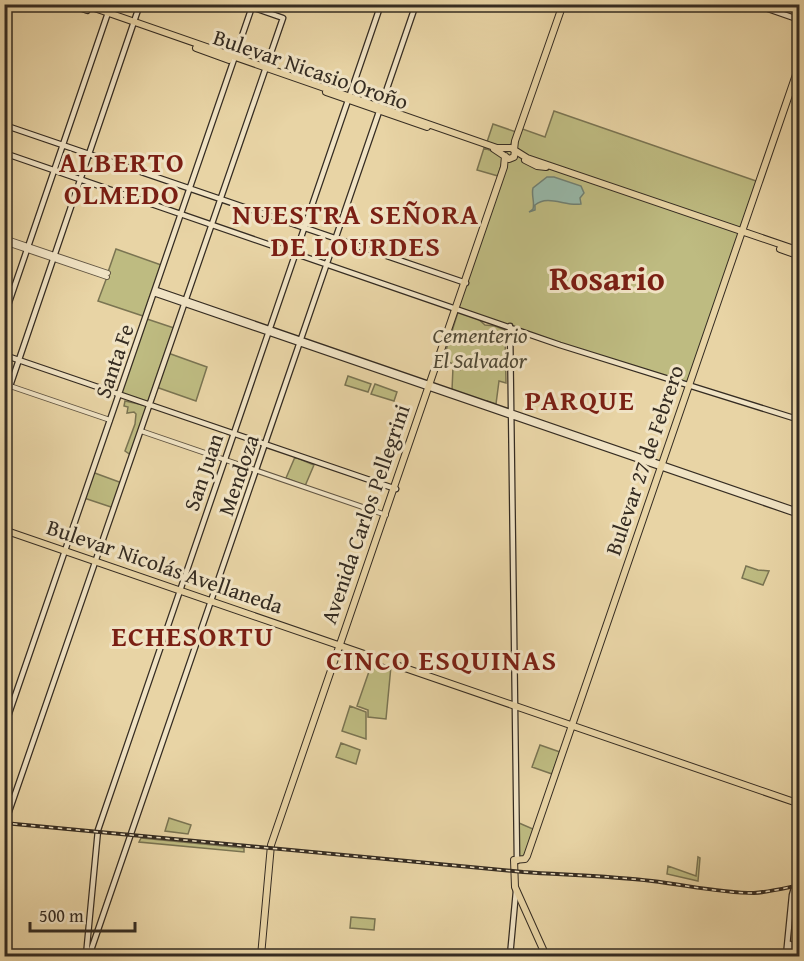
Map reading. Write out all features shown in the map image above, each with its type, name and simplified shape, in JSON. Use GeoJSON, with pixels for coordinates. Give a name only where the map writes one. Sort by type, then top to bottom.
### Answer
{"type":"FeatureCollection","features":[{"type":"Feature","properties":{"kind":"main road","name":"Bulevar Nicasio Oroño"},"geometry":{"type":"LineString","coordinates":[[71,4],[527,158],[800,256]]}},
{"type":"Feature","properties":{"kind":"main road","name":"Bulevar Nicasio Oroño"},"geometry":{"type":"LineString","coordinates":[[84,4],[107,15]]}},
{"type":"Feature","properties":{"kind":"main road"},"geometry":{"type":"LineString","coordinates":[[4,316],[111,4]]}},
{"type":"Feature","properties":{"kind":"main road"},"geometry":{"type":"LineString","coordinates":[[7,385],[19,360],[140,4]]}},
{"type":"Feature","properties":{"kind":"main road"},"geometry":{"type":"LineString","coordinates":[[4,826],[283,18],[243,4]]}},
{"type":"Feature","properties":{"kind":"main road","name":"San Juan"},"geometry":{"type":"LineString","coordinates":[[88,957],[98,830],[381,4]]}},
{"type":"Feature","properties":{"kind":"main road","name":"Mendoza"},"geometry":{"type":"LineString","coordinates":[[88,957],[416,4]]}},
{"type":"Feature","properties":{"kind":"main road","name":"Avenida Carlos Pellegrini"},"geometry":{"type":"LineString","coordinates":[[262,957],[271,845],[561,4]]}},
{"type":"Feature","properties":{"kind":"main road"},"geometry":{"type":"LineString","coordinates":[[754,4],[800,20]]}},
{"type":"Feature","properties":{"kind":"main road","name":"Santa Fe"},"geometry":{"type":"LineString","coordinates":[[4,728],[253,6]]}},
{"type":"Feature","properties":{"kind":"main road","name":"Bulevar 27 de Febrero"},"geometry":{"type":"LineString","coordinates":[[516,862],[525,863],[529,858],[800,63]]}},
{"type":"Feature","properties":{"kind":"main road","name":"Bulevar 27 de Febrero"},"geometry":{"type":"LineString","coordinates":[[742,234],[800,71]]}},
{"type":"Feature","properties":{"kind":"main road"},"geometry":{"type":"LineString","coordinates":[[4,125],[465,283]]}},
{"type":"Feature","properties":{"kind":"main road"},"geometry":{"type":"LineString","coordinates":[[4,153],[582,352],[800,421]]}},
{"type":"Feature","properties":{"kind":"main road","name":"Bulevar Nicasio Oroño"},"geometry":{"type":"LineString","coordinates":[[742,234],[800,251]]}},
{"type":"Feature","properties":{"kind":"main road"},"geometry":{"type":"LineString","coordinates":[[155,292],[800,513]]}},
{"type":"Feature","properties":{"kind":"main road"},"geometry":{"type":"LineString","coordinates":[[508,326],[517,890],[520,906],[547,957]]}},
{"type":"Feature","properties":{"kind":"main road"},"geometry":{"type":"LineString","coordinates":[[4,355],[394,489]]}},
{"type":"Feature","properties":{"kind":"main road","name":"Bulevar Nicolás Avellaneda"},"geometry":{"type":"LineString","coordinates":[[4,529],[800,802]]}},
{"type":"Feature","properties":{"kind":"main road"},"geometry":{"type":"LineString","coordinates":[[788,957],[792,895],[794,888],[800,882]]}},
{"type":"Feature","properties":{"kind":"main road"},"geometry":{"type":"LineString","coordinates":[[788,957],[794,898],[800,886]]}},
{"type":"Feature","properties":{"kind":"main road"},"geometry":{"type":"LineString","coordinates":[[511,957],[520,906],[517,890]]}},
{"type":"Feature","properties":{"kind":"street"},"geometry":{"type":"LineString","coordinates":[[4,240],[107,275]]}},
{"type":"Feature","properties":{"kind":"street"},"geometry":{"type":"LineString","coordinates":[[4,402],[7,385],[110,420]]}},
{"type":"Feature","properties":{"kind":"street"},"geometry":{"type":"LineString","coordinates":[[141,431],[386,515]]}},
{"type":"Feature","properties":{"kind":"green space"},"geometry":{"type":"Polygon","coordinates":[[[554,111],[759,182],[689,384],[586,353],[458,309],[271,845],[505,159],[504,152],[512,144],[514,137],[506,148],[487,142],[493,124],[516,132],[520,128],[545,137],[554,111]]]}},
{"type":"Feature","properties":{"kind":"green space"},"geometry":{"type":"Polygon","coordinates":[[[484,148],[500,154],[503,159],[498,176],[477,170],[484,148]]]}},
{"type":"Feature","properties":{"kind":"green space"},"geometry":{"type":"Polygon","coordinates":[[[4,238],[108,272],[116,249],[164,266],[146,317],[98,301],[107,277],[5,242],[4,238]]]}},
{"type":"Feature","properties":{"kind":"green space","name":"Cementerio El Salvador"},"geometry":{"type":"Polygon","coordinates":[[[458,312],[476,317],[485,325],[505,330],[506,383],[499,381],[496,404],[487,401],[486,403],[452,390],[453,367],[460,370],[461,367],[443,360],[458,312]]]}},
{"type":"Feature","properties":{"kind":"green space"},"geometry":{"type":"Polygon","coordinates":[[[147,319],[174,328],[149,403],[121,392],[147,319]]]}},
{"type":"Feature","properties":{"kind":"green space"},"geometry":{"type":"Polygon","coordinates":[[[168,353],[207,367],[196,401],[156,387],[168,353]]]}},
{"type":"Feature","properties":{"kind":"green space"},"geometry":{"type":"Polygon","coordinates":[[[348,376],[371,384],[368,392],[345,385],[348,376]]]}},
{"type":"Feature","properties":{"kind":"green space"},"geometry":{"type":"Polygon","coordinates":[[[375,384],[397,392],[394,401],[371,394],[375,384]]]}},
{"type":"Feature","properties":{"kind":"green space"},"geometry":{"type":"Polygon","coordinates":[[[125,401],[148,406],[131,455],[125,451],[135,424],[136,414],[127,413],[128,407],[124,406],[125,401]]]}},
{"type":"Feature","properties":{"kind":"green space"},"geometry":{"type":"Polygon","coordinates":[[[295,457],[314,465],[305,486],[286,478],[295,457]]]}},
{"type":"Feature","properties":{"kind":"green space"},"geometry":{"type":"Polygon","coordinates":[[[92,472],[122,483],[114,508],[84,498],[92,472]]]}},
{"type":"Feature","properties":{"kind":"green space"},"geometry":{"type":"Polygon","coordinates":[[[746,566],[769,571],[763,585],[742,578],[746,566]]]}},
{"type":"Feature","properties":{"kind":"green space"},"geometry":{"type":"Polygon","coordinates":[[[373,660],[391,666],[386,719],[368,717],[368,710],[357,706],[373,660]]]}},
{"type":"Feature","properties":{"kind":"green space"},"geometry":{"type":"Polygon","coordinates":[[[350,706],[366,712],[366,739],[342,731],[350,706]]]}},
{"type":"Feature","properties":{"kind":"green space"},"geometry":{"type":"Polygon","coordinates":[[[341,743],[360,750],[356,764],[336,757],[341,743]]]}},
{"type":"Feature","properties":{"kind":"green space"},"geometry":{"type":"Polygon","coordinates":[[[540,745],[560,752],[552,774],[532,767],[540,745]]]}},
{"type":"Feature","properties":{"kind":"green space"},"geometry":{"type":"Polygon","coordinates":[[[169,818],[191,825],[188,834],[165,831],[169,818]]]}},
{"type":"Feature","properties":{"kind":"green space"},"geometry":{"type":"Polygon","coordinates":[[[519,823],[534,831],[526,856],[518,858],[518,825],[519,823]]]}},
{"type":"Feature","properties":{"kind":"green space"},"geometry":{"type":"Polygon","coordinates":[[[141,838],[244,848],[244,852],[139,842],[141,838]]]}},
{"type":"Feature","properties":{"kind":"green space"},"geometry":{"type":"Polygon","coordinates":[[[698,857],[700,858],[698,881],[667,874],[668,866],[696,876],[698,857]]]}},
{"type":"Feature","properties":{"kind":"green space"},"geometry":{"type":"Polygon","coordinates":[[[351,917],[375,919],[374,930],[350,928],[351,917]]]}},
{"type":"Feature","properties":{"kind":"shaded area"},"geometry":{"type":"Polygon","coordinates":[[[547,177],[581,186],[584,193],[580,198],[581,204],[546,201],[535,205],[535,210],[529,212],[533,209],[533,188],[547,177]]]}},
{"type":"Feature","properties":{"kind":"railway"},"geometry":{"type":"LineString","coordinates":[[4,823],[523,872],[636,879],[728,892],[754,893],[800,885]]}},
{"type":"Feature","properties":{"kind":"district","name":"ALBERTO OLMEDO"},"geometry":{"type":"Point","coordinates":[122,178]}},
{"type":"Feature","properties":{"kind":"district","name":"NUESTRA SEÑORA DE LOURDES"},"geometry":{"type":"Point","coordinates":[356,230]}},
{"type":"Feature","properties":{"kind":"district","name":"Rosario"},"geometry":{"type":"Point","coordinates":[607,278]}},
{"type":"Feature","properties":{"kind":"district","name":"PARQUE"},"geometry":{"type":"Point","coordinates":[580,400]}},
{"type":"Feature","properties":{"kind":"district","name":"ECHESORTU"},"geometry":{"type":"Point","coordinates":[193,636]}},
{"type":"Feature","properties":{"kind":"district","name":"CINCO ESQUINAS"},"geometry":{"type":"Point","coordinates":[442,660]}}]}
